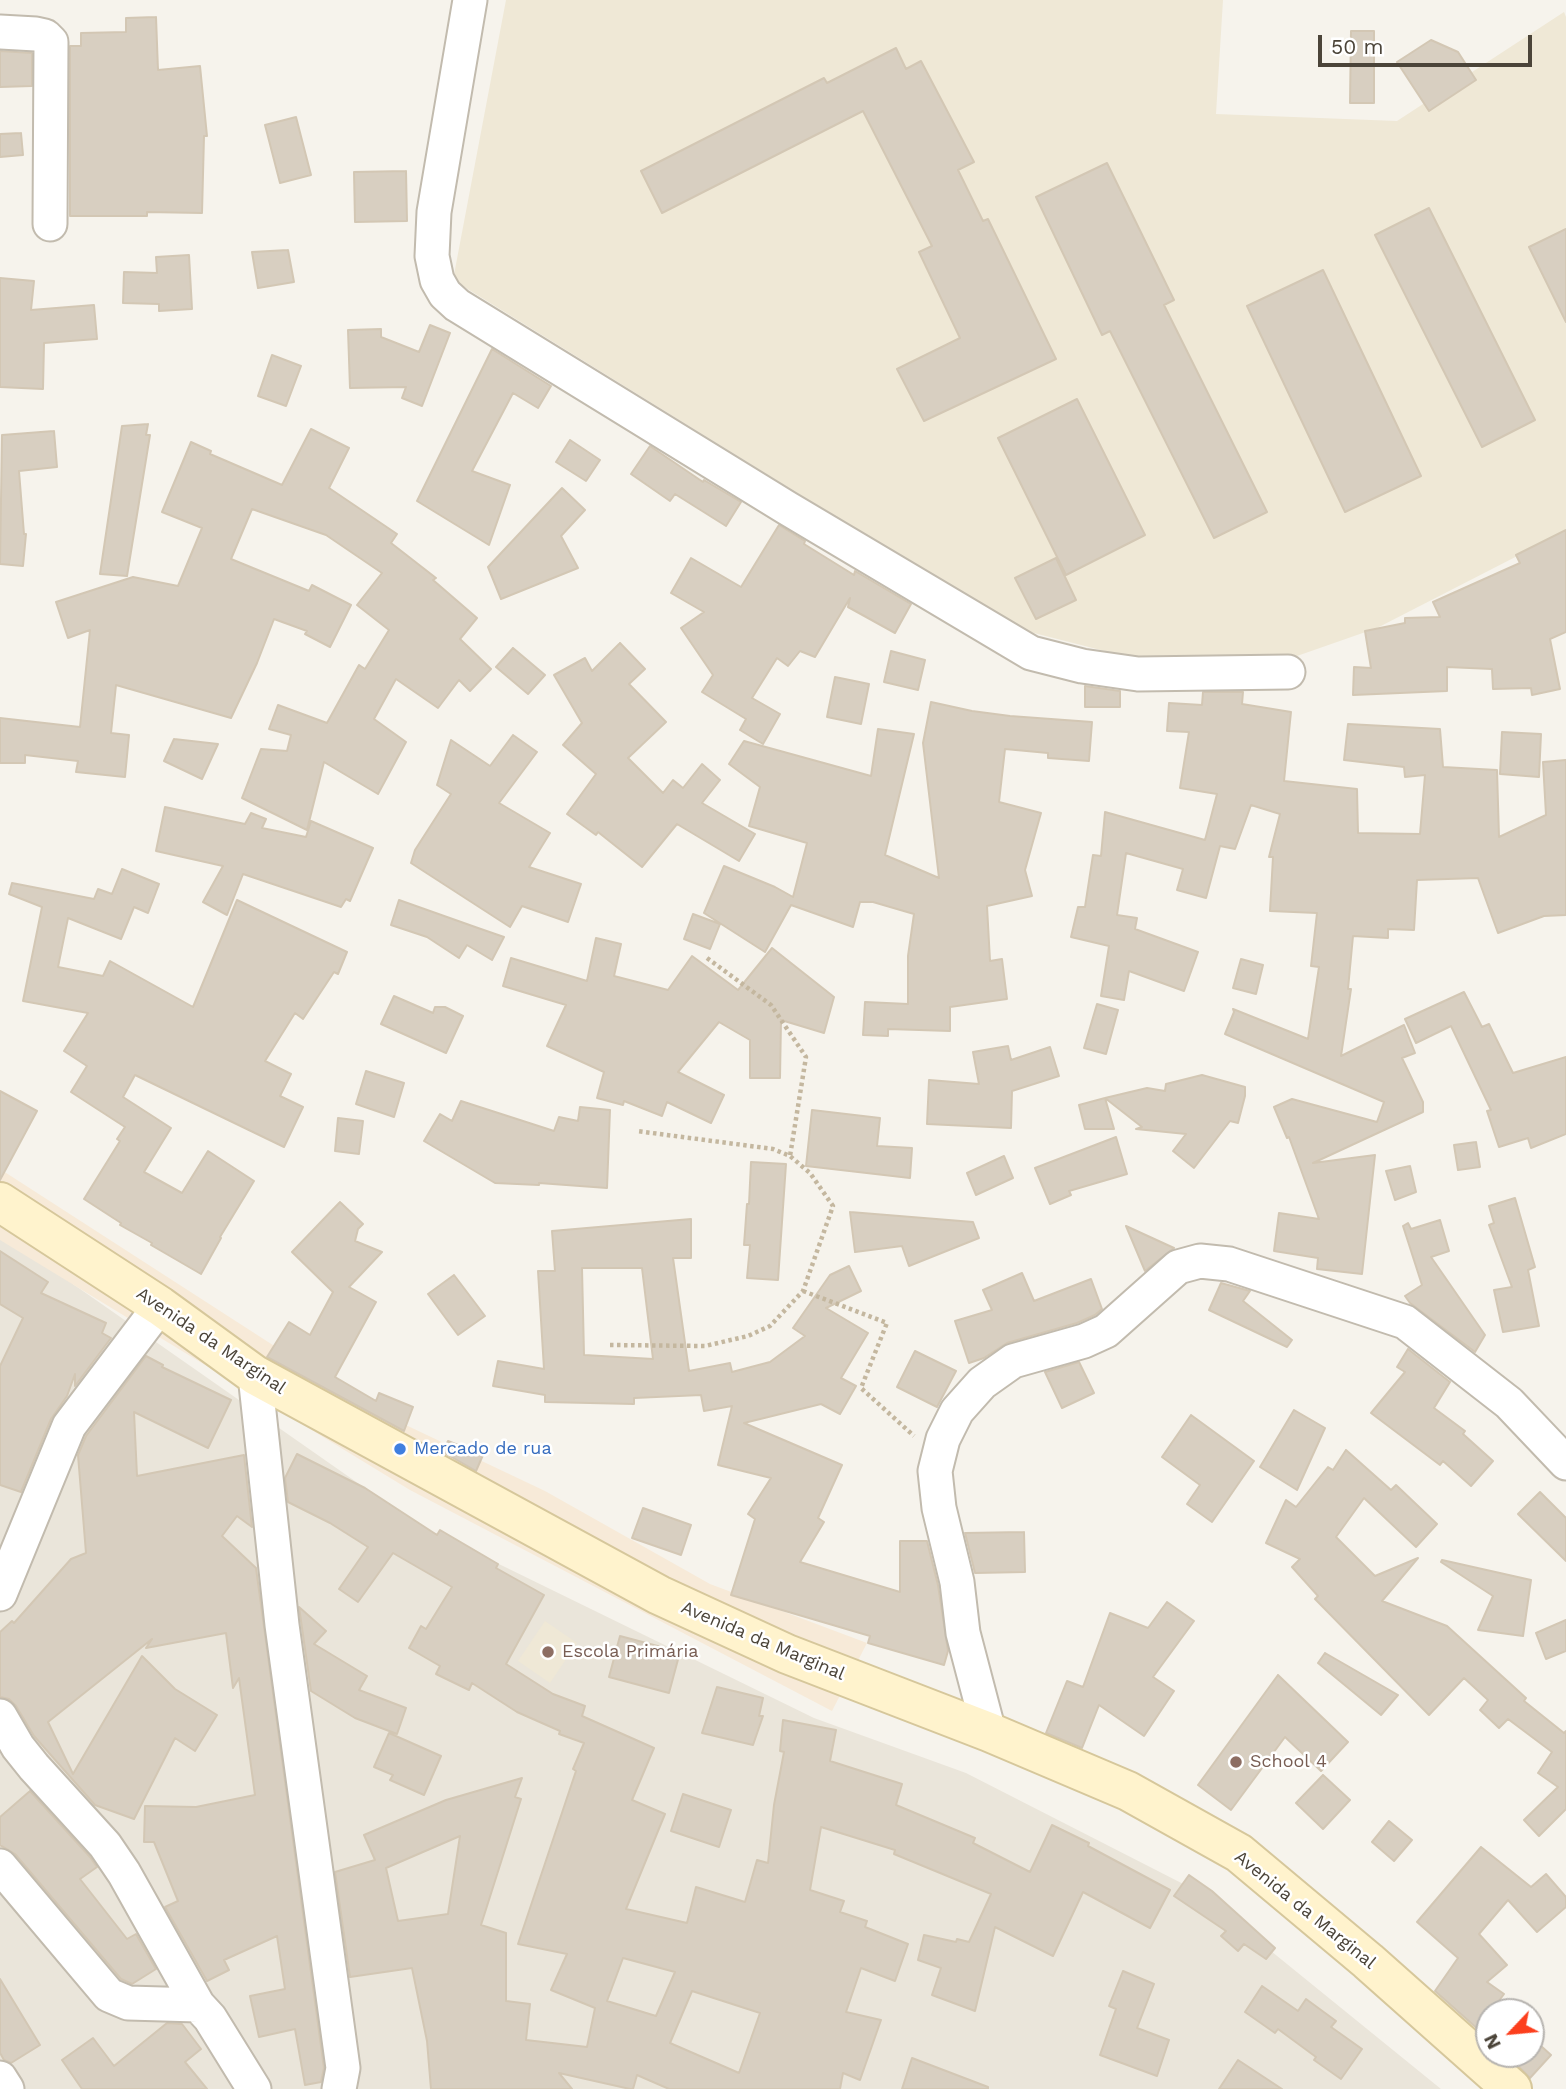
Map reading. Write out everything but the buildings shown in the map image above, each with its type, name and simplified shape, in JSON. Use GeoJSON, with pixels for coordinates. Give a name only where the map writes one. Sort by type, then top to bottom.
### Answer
{"type":"FeatureCollection","features":[{"type":"Feature","properties":{"kind":"street"},"geometry":{"type":"LineString","coordinates":[[470,0],[434,212],[432,256],[437,280],[445,294],[457,305],[787,508],[1031,653],[1082,666],[1138,674],[1288,672]]}},
{"type":"Feature","properties":{"kind":"street"},"geometry":{"type":"LineString","coordinates":[[0,32],[36,34],[45,36],[51,42],[50,224]]}},
{"type":"Feature","properties":{"kind":"street","name":"Avenida da Marginal"},"geometry":{"type":"LineString","coordinates":[[0,1202],[160,1306],[255,1375],[659,1595],[788,1654],[989,1732],[1128,1790],[1239,1853],[1368,1961],[1512,2089]]}},
{"type":"Feature","properties":{"kind":"street"},"geometry":{"type":"LineString","coordinates":[[989,1732],[963,1633],[957,1582],[939,1508],[935,1471],[943,1439],[957,1411],[982,1383],[1013,1361],[1084,1341],[1106,1331],[1178,1267],[1200,1261],[1229,1264],[1405,1322],[1509,1403],[1566,1463]]}},
{"type":"Feature","properties":{"kind":"street"},"geometry":{"type":"LineString","coordinates":[[0,1594],[69,1426],[160,1306]]}},
{"type":"Feature","properties":{"kind":"street"},"geometry":{"type":"LineString","coordinates":[[255,1375],[282,1625],[343,2068],[339,2089]]}},
{"type":"Feature","properties":{"kind":"street"},"geometry":{"type":"LineString","coordinates":[[0,1716],[34,1768],[105,1845],[124,1873],[198,2005],[210,2018],[254,2089]]}},
{"type":"Feature","properties":{"kind":"street"},"geometry":{"type":"LineString","coordinates":[[0,1866],[109,1995],[128,2003],[198,2005]]}},
{"type":"Feature","properties":{"kind":"street"},"geometry":{"type":"LineString","coordinates":[[0,2078],[7,2089]]}},
{"type":"Feature","properties":{"kind":"path"},"geometry":{"type":"LineString","coordinates":[[707,958],[771,1005],[806,1057],[790,1156]]}},
{"type":"Feature","properties":{"kind":"path"},"geometry":{"type":"LineString","coordinates":[[610,1346],[705,1346],[748,1336],[770,1326],[803,1291],[833,1206],[810,1173],[790,1156],[773,1149],[637,1131]]}},
{"type":"Feature","properties":{"kind":"path"},"geometry":{"type":"LineString","coordinates":[[803,1291],[887,1323],[861,1388],[938,1458]]}},
{"type":"Feature","properties":{"kind":"shaded area"},"geometry":{"type":"Polygon","coordinates":[[[506,0],[1223,0],[1216,114],[1397,121],[1564,12],[1566,531],[1377,628],[1297,656],[1227,662],[1136,659],[1030,632],[965,597],[453,280],[506,0]]]}},
{"type":"Feature","properties":{"kind":"shaded area","name":"Mercado de rua"},"geometry":{"type":"Polygon","coordinates":[[[0,1169],[372,1409],[545,1491],[710,1584],[867,1643],[832,1711],[410,1490],[0,1240],[0,1169]]]}},
{"type":"Feature","properties":{"kind":"shaded area"},"geometry":{"type":"Polygon","coordinates":[[[0,1233],[415,1523],[814,1718],[966,1773],[1197,1891],[1441,2089],[0,2089],[0,1233]]]}},
{"type":"Feature","properties":{"kind":"shaded area","name":"Escola Primária"},"geometry":{"type":"Polygon","coordinates":[[[545,1621],[577,1643],[550,1683],[518,1661],[545,1621]]]}},
{"type":"Feature","properties":{"kind":"place","name":"Mercado de rua"},"geometry":{"type":"Point","coordinates":[400,1449]}},
{"type":"Feature","properties":{"kind":"place","name":"Escola Primária"},"geometry":{"type":"Point","coordinates":[548,1652]}},
{"type":"Feature","properties":{"kind":"place","name":"School 4"},"geometry":{"type":"Point","coordinates":[1236,1762]}}]}
